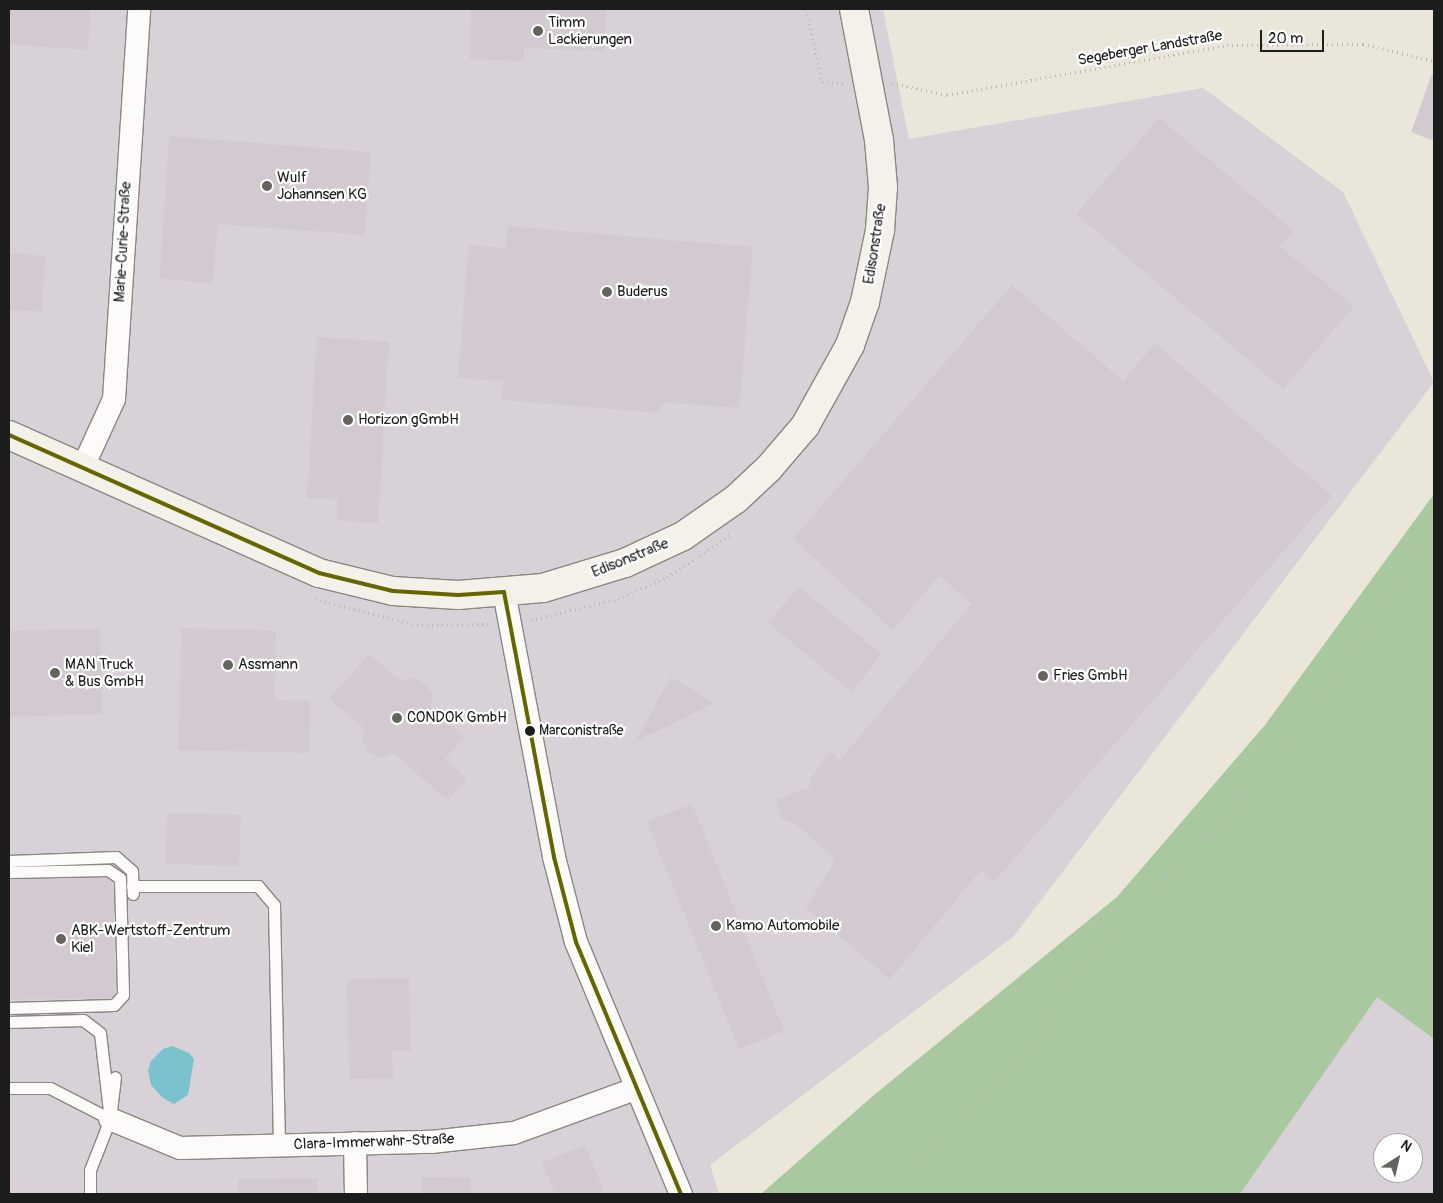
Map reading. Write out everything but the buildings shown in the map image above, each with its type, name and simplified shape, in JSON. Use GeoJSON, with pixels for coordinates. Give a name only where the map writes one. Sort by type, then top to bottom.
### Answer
{"type":"FeatureCollection","features":[{"type":"Feature","properties":{"kind":"street","name":"Marie-Curie-Straße"},"geometry":{"type":"LineString","coordinates":[[82,469],[114,400],[140,9]]}},
{"type":"Feature","properties":{"kind":"street","name":"Edisonstraße"},"geometry":{"type":"LineString","coordinates":[[9,436],[310,570],[347,582],[426,594],[504,592],[543,588],[591,575],[682,536],[736,499],[769,468],[805,426],[850,345],[874,264],[883,187],[887,83],[854,9]]}},
{"type":"Feature","properties":{"kind":"street"},"geometry":{"type":"LineString","coordinates":[[504,592],[554,857],[576,942],[635,1089],[681,1194]]}},
{"type":"Feature","properties":{"kind":"street","name":"Clara-Immerwahr-Straße"},"geometry":{"type":"LineString","coordinates":[[110,1119],[180,1148],[432,1142],[514,1133],[635,1089]]}},
{"type":"Feature","properties":{"kind":"street"},"geometry":{"type":"LineString","coordinates":[[355,1143],[356,1194]]}},
{"type":"Feature","properties":{"kind":"lane"},"geometry":{"type":"LineString","coordinates":[[9,860],[116,857],[132,871],[132,890],[258,886],[274,905],[278,1145]]}},
{"type":"Feature","properties":{"kind":"lane"},"geometry":{"type":"LineString","coordinates":[[9,872],[108,870],[120,878],[123,995],[114,1005],[9,1008]]}},
{"type":"Feature","properties":{"kind":"lane"},"geometry":{"type":"LineString","coordinates":[[9,1022],[83,1020],[100,1033],[110,1119]]}},
{"type":"Feature","properties":{"kind":"lane"},"geometry":{"type":"LineString","coordinates":[[90,1193],[90,1170],[110,1119],[115,1077]]}},
{"type":"Feature","properties":{"kind":"lane"},"geometry":{"type":"LineString","coordinates":[[9,1088],[50,1088],[110,1119]]}},
{"type":"Feature","properties":{"kind":"path","name":"Segeberger Landstraße"},"geometry":{"type":"LineString","coordinates":[[806,9],[822,82],[887,83],[947,95],[1227,45],[1363,44],[1434,61]]}},
{"type":"Feature","properties":{"kind":"path"},"geometry":{"type":"LineString","coordinates":[[906,1194],[918,1157],[1039,1041],[1059,995],[1096,947],[1223,818],[1289,744],[1434,529]]}},
{"type":"Feature","properties":{"kind":"path"},"geometry":{"type":"LineString","coordinates":[[308,596],[417,625],[509,624],[618,599],[667,577],[736,531]]}},
{"type":"Feature","properties":{"kind":"shaded area"},"geometry":{"type":"Polygon","coordinates":[[[9,9],[883,9],[909,139],[1203,88],[1343,192],[1434,382],[1014,936],[710,1165],[719,1194],[9,1194],[9,9]]]}},
{"type":"Feature","properties":{"kind":"shaded area"},"geometry":{"type":"Polygon","coordinates":[[[1377,996],[1434,1039],[1434,1194],[1240,1194],[1377,996]]]}},
{"type":"Feature","properties":{"kind":"green space"},"geometry":{"type":"Polygon","coordinates":[[[1434,494],[1434,1039],[1377,997],[1240,1194],[761,1194],[874,1095],[1117,897],[1265,725],[1434,494]]]}},
{"type":"Feature","properties":{"kind":"water"},"geometry":{"type":"Polygon","coordinates":[[[172,1046],[189,1053],[194,1059],[188,1095],[174,1104],[163,1098],[151,1085],[148,1070],[151,1061],[163,1049],[172,1046]]]}},
{"type":"Feature","properties":{"kind":"transit line"},"geometry":{"type":"LineString","coordinates":[[9,435],[319,573],[393,591],[458,595],[504,592]]}},
{"type":"Feature","properties":{"kind":"transit line"},"geometry":{"type":"LineString","coordinates":[[504,592],[554,857],[576,942],[681,1194]]}},
{"type":"Feature","properties":{"kind":"place","name":"Timm Lackierungen"},"geometry":{"type":"Point","coordinates":[538,31]}},
{"type":"Feature","properties":{"kind":"place","name":"Wulf Johannsen KG"},"geometry":{"type":"Point","coordinates":[267,186]}},
{"type":"Feature","properties":{"kind":"place","name":"Buderus"},"geometry":{"type":"Point","coordinates":[607,292]}},
{"type":"Feature","properties":{"kind":"place","name":"Horizon gGmbH"},"geometry":{"type":"Point","coordinates":[348,420]}},
{"type":"Feature","properties":{"kind":"place","name":"Assmann"},"geometry":{"type":"Point","coordinates":[228,665]}},
{"type":"Feature","properties":{"kind":"place","name":"MAN Truck & Bus GmbH"},"geometry":{"type":"Point","coordinates":[55,673]}},
{"type":"Feature","properties":{"kind":"place","name":"Fries GmbH"},"geometry":{"type":"Point","coordinates":[1043,676]}},
{"type":"Feature","properties":{"kind":"place","name":"CONDOK GmbH"},"geometry":{"type":"Point","coordinates":[397,718]}},
{"type":"Feature","properties":{"kind":"place","name":"Marconistraße"},"geometry":{"type":"Point","coordinates":[530,731]}},
{"type":"Feature","properties":{"kind":"place","name":"Kamo Automobile"},"geometry":{"type":"Point","coordinates":[716,926]}},
{"type":"Feature","properties":{"kind":"place","name":"ABK-Wertstoff-Zentrum Kiel"},"geometry":{"type":"Point","coordinates":[61,939]}}]}
